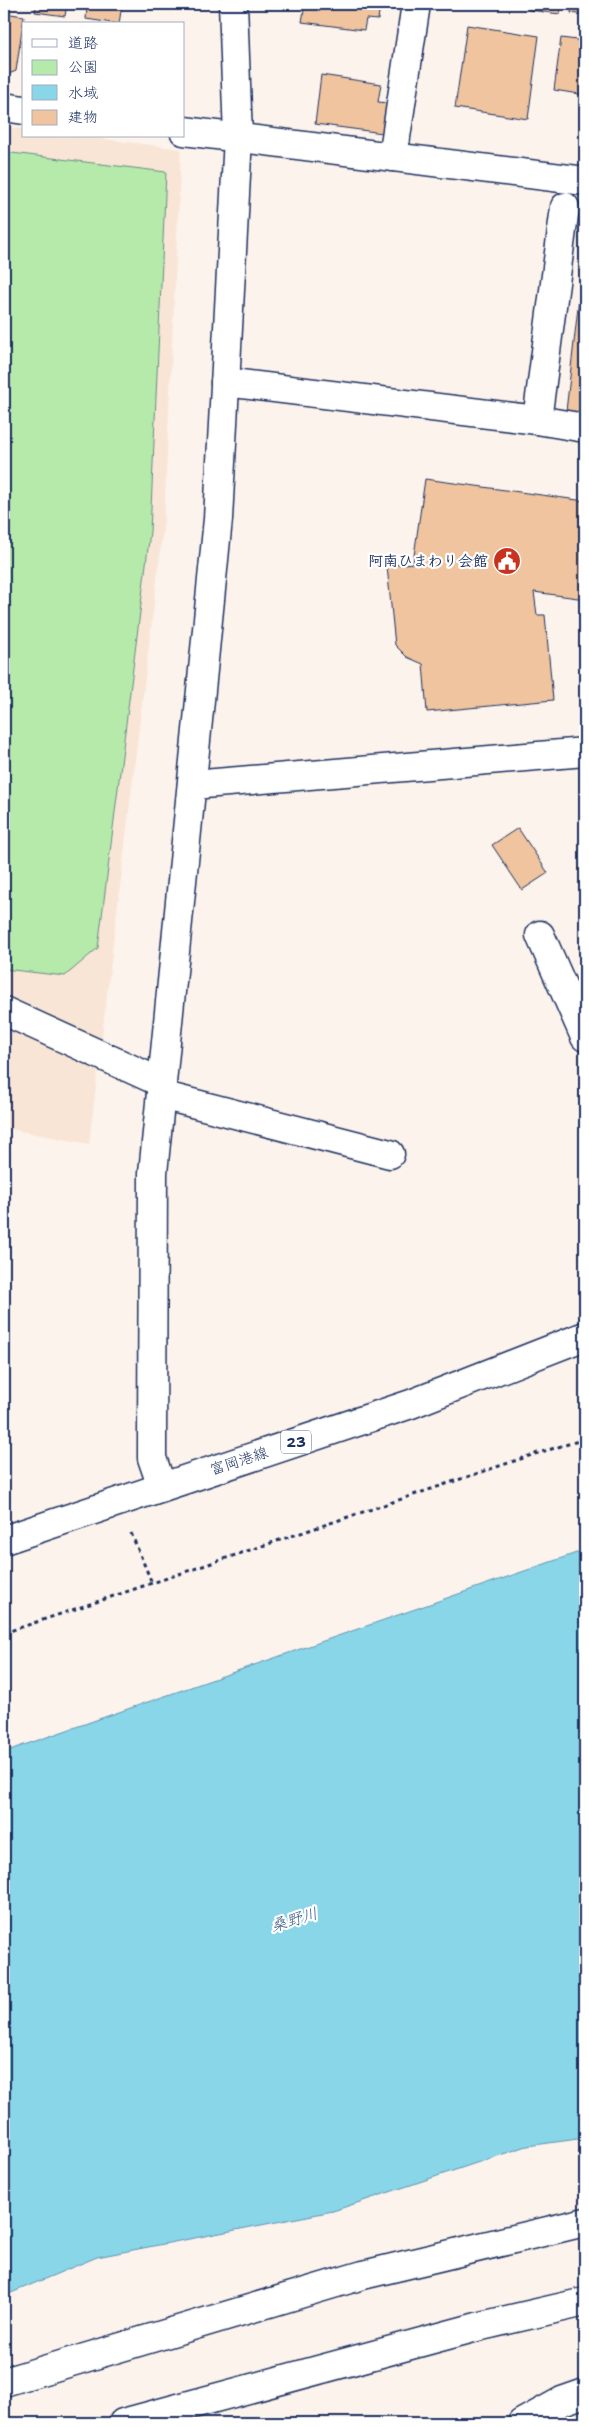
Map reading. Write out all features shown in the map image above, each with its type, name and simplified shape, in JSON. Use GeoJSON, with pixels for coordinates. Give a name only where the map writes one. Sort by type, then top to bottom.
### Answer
{"type":"FeatureCollection","features":[{"type":"Feature","properties":{"kind":"street"},"geometry":{"type":"LineString","coordinates":[[162,1487],[152,1458],[153,1173],[218,518],[238,137],[233,4]]}},
{"type":"Feature","properties":{"kind":"street"},"geometry":{"type":"LineString","coordinates":[[393,157],[416,4]]}},
{"type":"Feature","properties":{"kind":"street"},"geometry":{"type":"LineString","coordinates":[[4,107],[22,110]]}},
{"type":"Feature","properties":{"kind":"street"},"geometry":{"type":"LineString","coordinates":[[185,131],[585,181]]}},
{"type":"Feature","properties":{"kind":"street"},"geometry":{"type":"LineString","coordinates":[[538,420],[565,207]]}},
{"type":"Feature","properties":{"kind":"street"},"geometry":{"type":"LineString","coordinates":[[225,382],[538,420],[585,428]]}},
{"type":"Feature","properties":{"kind":"street"},"geometry":{"type":"LineString","coordinates":[[192,785],[585,752]]}},
{"type":"Feature","properties":{"kind":"street"},"geometry":{"type":"LineString","coordinates":[[540,935],[585,1037]]}},
{"type":"Feature","properties":{"kind":"street"},"geometry":{"type":"LineString","coordinates":[[4,1011],[161,1089],[390,1154]]}},
{"type":"Feature","properties":{"kind":"street","name":"富岡港線"},"geometry":{"type":"LineString","coordinates":[[4,1540],[411,1404],[585,1336]]}},
{"type":"Feature","properties":{"kind":"street"},"geometry":{"type":"LineString","coordinates":[[4,2382],[364,2275],[585,2222]]}},
{"type":"Feature","properties":{"kind":"street"},"geometry":{"type":"LineString","coordinates":[[123,2423],[477,2327],[585,2302]]}},
{"type":"Feature","properties":{"kind":"street"},"geometry":{"type":"LineString","coordinates":[[522,2423],[562,2401],[585,2393]]}},
{"type":"Feature","properties":{"kind":"path"},"geometry":{"type":"LineString","coordinates":[[4,1633],[528,1456],[585,1439]]}},
{"type":"Feature","properties":{"kind":"path"},"geometry":{"type":"LineString","coordinates":[[130,1530],[152,1583]]}},
{"type":"Feature","properties":{"kind":"shaded area"},"geometry":{"type":"Polygon","coordinates":[[[4,126],[22,129],[22,138],[96,138],[181,149],[164,520],[89,1144],[4,1128],[4,126]]]}},
{"type":"Feature","properties":{"kind":"green space"},"geometry":{"type":"Polygon","coordinates":[[[4,152],[166,172],[150,532],[98,948],[65,976],[4,969],[4,152]]]}},
{"type":"Feature","properties":{"kind":"water","name":"桑野川"},"geometry":{"type":"Polygon","coordinates":[[[585,1550],[585,2138],[527,2146],[333,2211],[97,2257],[4,2296],[4,1752],[585,1550]]]}},
{"type":"Feature","properties":{"kind":"building"},"geometry":{"type":"Polygon","coordinates":[[[36,4],[67,4],[65,16],[35,12],[36,4]]]}},
{"type":"Feature","properties":{"kind":"building"},"geometry":{"type":"Polygon","coordinates":[[[67,4],[122,4],[119,22],[86,19],[87,7],[67,4]]]}},
{"type":"Feature","properties":{"kind":"building"},"geometry":{"type":"Polygon","coordinates":[[[305,4],[380,4],[378,20],[366,19],[364,30],[302,22],[305,4]]]}},
{"type":"Feature","properties":{"kind":"building"},"geometry":{"type":"Polygon","coordinates":[[[530,4],[561,4],[560,14],[529,10],[530,4]]]}},
{"type":"Feature","properties":{"kind":"building"},"geometry":{"type":"Polygon","coordinates":[[[572,4],[585,4],[585,15],[571,13],[572,4]]]}},
{"type":"Feature","properties":{"kind":"building"},"geometry":{"type":"Polygon","coordinates":[[[4,13],[24,16],[16,71],[4,76],[4,13]]]}},
{"type":"Feature","properties":{"kind":"building"},"geometry":{"type":"Polygon","coordinates":[[[467,25],[539,36],[528,119],[455,108],[467,25]]]}},
{"type":"Feature","properties":{"kind":"building"},"geometry":{"type":"Polygon","coordinates":[[[561,38],[585,41],[585,95],[554,90],[561,38]]]}},
{"type":"Feature","properties":{"kind":"building"},"geometry":{"type":"Polygon","coordinates":[[[321,75],[381,84],[378,102],[388,103],[383,133],[315,124],[321,75]]]}},
{"type":"Feature","properties":{"kind":"building"},"geometry":{"type":"Polygon","coordinates":[[[585,247],[585,414],[566,411],[585,247]]]}},
{"type":"Feature","properties":{"kind":"building"},"geometry":{"type":"Polygon","coordinates":[[[425,479],[585,501],[585,599],[534,592],[537,615],[545,615],[553,700],[427,712],[423,664],[407,657],[395,645],[387,566],[413,563],[425,479]]]}},
{"type":"Feature","properties":{"kind":"building"},"geometry":{"type":"Polygon","coordinates":[[[518,828],[548,873],[522,890],[492,845],[518,828]]]}},
{"type":"Feature","properties":{"kind":"place","name":"阿南ひまわり会館"},"geometry":{"type":"Point","coordinates":[507,561]}}]}
